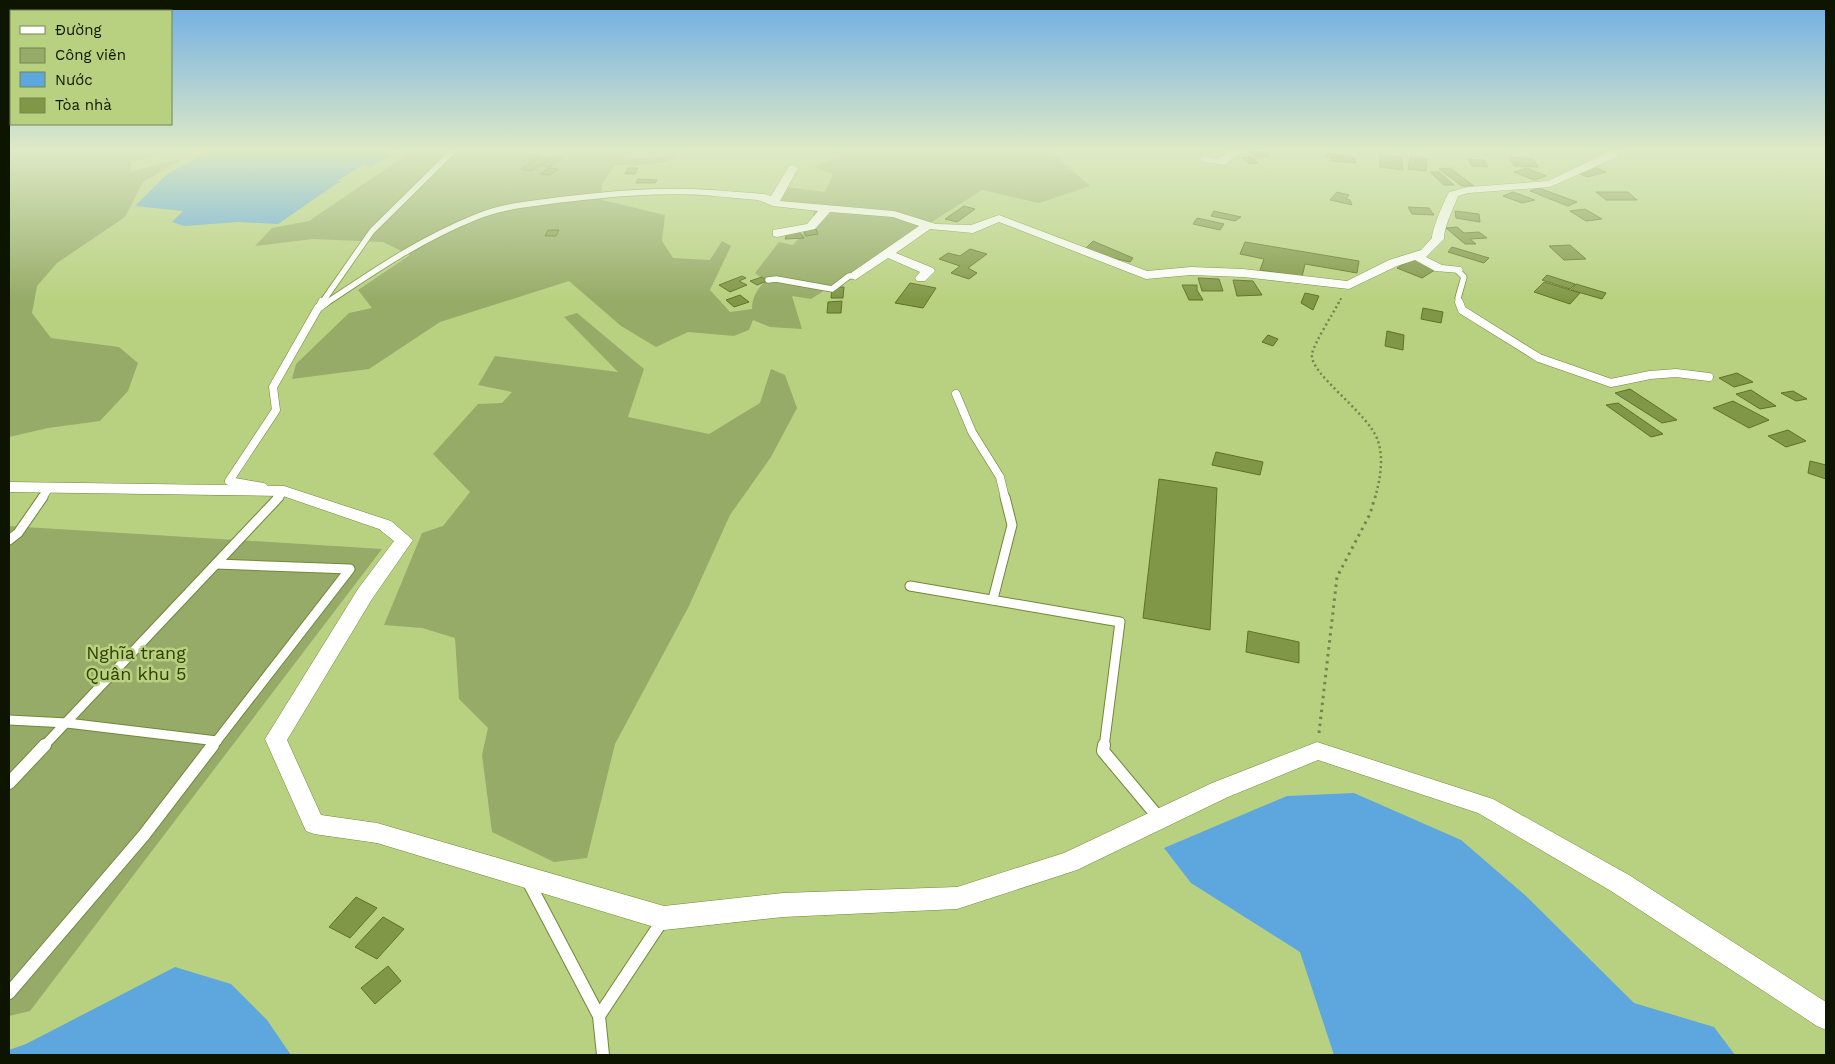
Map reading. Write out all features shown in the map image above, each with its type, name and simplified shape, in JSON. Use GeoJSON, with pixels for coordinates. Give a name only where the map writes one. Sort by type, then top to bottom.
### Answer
{"type":"FeatureCollection","features":[{"type":"Feature","properties":{"kind":"street"},"geometry":{"type":"LineString","coordinates":[[768,201],[773,203],[894,214],[928,225],[973,229],[999,218],[1146,276],[1191,271],[1217,272],[1348,285],[1393,263],[1418,257],[1434,246],[1438,239],[1438,228],[1444,221],[1451,201]]}},
{"type":"Feature","properties":{"kind":"street"},"geometry":{"type":"LineString","coordinates":[[768,217],[773,203]]}},
{"type":"Feature","properties":{"kind":"street"},"geometry":{"type":"LineString","coordinates":[[776,232],[811,227],[828,208]]}},
{"type":"Feature","properties":{"kind":"street"},"geometry":{"type":"LineString","coordinates":[[855,276],[928,225]]}},
{"type":"Feature","properties":{"kind":"street"},"geometry":{"type":"LineString","coordinates":[[886,253],[929,271],[921,278]]}},
{"type":"Feature","properties":{"kind":"street"},"geometry":{"type":"LineString","coordinates":[[1418,257],[1439,268],[1456,270]]}},
{"type":"Feature","properties":{"kind":"street"},"geometry":{"type":"LineString","coordinates":[[9,487],[284,491],[385,525],[404,540],[365,594],[276,739],[314,824],[376,833],[664,918],[783,905],[957,898],[1069,862],[1220,790],[1317,752],[1485,806],[1620,883],[1826,1017]]}},
{"type":"Feature","properties":{"kind":"lane"},"geometry":{"type":"LineString","coordinates":[[284,491],[229,481],[276,410],[273,387],[318,308],[372,231],[401,201]]}},
{"type":"Feature","properties":{"kind":"lane"},"geometry":{"type":"LineString","coordinates":[[318,308],[404,250],[476,217],[506,207],[556,201]]}},
{"type":"Feature","properties":{"kind":"lane"},"geometry":{"type":"LineString","coordinates":[[1456,270],[1464,277],[1458,298],[1462,310],[1505,339],[1539,358],[1611,383],[1676,372],[1709,377]]}},
{"type":"Feature","properties":{"kind":"lane"},"geometry":{"type":"LineString","coordinates":[[768,280],[776,279],[832,289],[850,276],[855,276]]}},
{"type":"Feature","properties":{"kind":"lane"},"geometry":{"type":"LineString","coordinates":[[956,394],[972,432],[1000,477],[1012,525],[993,599]]}},
{"type":"Feature","properties":{"kind":"lane"},"geometry":{"type":"LineString","coordinates":[[9,540],[18,533],[48,489]]}},
{"type":"Feature","properties":{"kind":"lane"},"geometry":{"type":"LineString","coordinates":[[9,783],[284,491]]}},
{"type":"Feature","properties":{"kind":"lane"},"geometry":{"type":"LineString","coordinates":[[9,993],[144,835],[350,569],[216,564]]}},
{"type":"Feature","properties":{"kind":"lane"},"geometry":{"type":"LineString","coordinates":[[910,586],[1120,622],[1103,751],[1159,818]]}},
{"type":"Feature","properties":{"kind":"lane"},"geometry":{"type":"LineString","coordinates":[[9,720],[67,723],[217,741]]}},
{"type":"Feature","properties":{"kind":"lane"},"geometry":{"type":"LineString","coordinates":[[526,877],[599,1016],[603,1055]]}},
{"type":"Feature","properties":{"kind":"lane"},"geometry":{"type":"LineString","coordinates":[[599,1016],[664,918]]}},
{"type":"Feature","properties":{"kind":"path"},"geometry":{"type":"LineString","coordinates":[[1317,752],[1337,577],[1370,514],[1381,468],[1378,440],[1371,427],[1360,413],[1320,374],[1312,359],[1312,353],[1348,285]]}},
{"type":"Feature","properties":{"kind":"green space"},"geometry":{"type":"Polygon","coordinates":[[[9,201],[133,201],[125,217],[57,263],[37,286],[32,313],[51,338],[119,347],[138,363],[128,391],[100,421],[48,428],[9,437],[9,201]]]}},
{"type":"Feature","properties":{"kind":"green space"},"geometry":{"type":"Polygon","coordinates":[[[339,201],[605,201],[665,215],[662,241],[673,258],[710,260],[722,241],[731,246],[710,290],[730,312],[752,309],[756,294],[766,281],[755,273],[779,242],[793,245],[811,224],[815,207],[773,203],[775,201],[965,201],[811,299],[792,296],[802,329],[770,327],[753,320],[749,330],[734,336],[688,332],[656,347],[621,326],[569,281],[440,322],[369,369],[292,379],[296,364],[349,313],[372,308],[358,290],[410,255],[383,242],[313,239],[255,246],[272,228],[309,221],[339,201]]]}},
{"type":"Feature","properties":{"kind":"green space"},"geometry":{"type":"Polygon","coordinates":[[[1029,201],[1046,201],[1039,203],[1029,201]]]}},
{"type":"Feature","properties":{"kind":"green space"},"geometry":{"type":"Polygon","coordinates":[[[577,313],[644,369],[628,417],[709,434],[760,403],[771,369],[785,375],[797,408],[771,457],[730,515],[689,606],[615,744],[587,858],[554,862],[492,832],[482,755],[488,728],[459,699],[455,638],[422,628],[384,625],[422,533],[443,526],[470,492],[433,454],[478,404],[502,403],[512,392],[478,385],[495,356],[618,372],[564,317],[577,313]]]}},
{"type":"Feature","properties":{"kind":"green space","name":"Nghĩa trang Quân khu 5"},"geometry":{"type":"Polygon","coordinates":[[[9,526],[382,549],[30,1011],[9,1016],[9,526]]]}},
{"type":"Feature","properties":{"kind":"water"},"geometry":{"type":"Polygon","coordinates":[[[140,201],[312,201],[278,224],[238,222],[184,226],[172,222],[183,211],[135,206],[140,201]]]}},
{"type":"Feature","properties":{"kind":"water"},"geometry":{"type":"Polygon","coordinates":[[[1354,793],[1461,840],[1526,896],[1634,1003],[1714,1027],[1735,1055],[1334,1055],[1300,952],[1191,883],[1164,848],[1287,796],[1354,793]]]}},
{"type":"Feature","properties":{"kind":"water"},"geometry":{"type":"Polygon","coordinates":[[[175,967],[231,984],[267,1020],[291,1055],[9,1055],[9,1050],[26,1044],[175,967]]]}},
{"type":"Feature","properties":{"kind":"building"},"geometry":{"type":"Polygon","coordinates":[[[1333,201],[1350,201],[1352,205],[1333,201]]]}},
{"type":"Feature","properties":{"kind":"building"},"geometry":{"type":"Polygon","coordinates":[[[1516,201],[1532,201],[1522,203],[1516,201]]]}},
{"type":"Feature","properties":{"kind":"building"},"geometry":{"type":"Polygon","coordinates":[[[1554,201],[1577,202],[1568,206],[1554,201]]]}},
{"type":"Feature","properties":{"kind":"building"},"geometry":{"type":"Polygon","coordinates":[[[964,206],[975,209],[957,222],[945,219],[964,206]]]}},
{"type":"Feature","properties":{"kind":"building"},"geometry":{"type":"Polygon","coordinates":[[[1408,207],[1429,208],[1434,215],[1412,214],[1408,207]]]}},
{"type":"Feature","properties":{"kind":"building"},"geometry":{"type":"Polygon","coordinates":[[[1585,209],[1602,219],[1586,221],[1570,211],[1585,209]]]}},
{"type":"Feature","properties":{"kind":"building"},"geometry":{"type":"Polygon","coordinates":[[[1214,211],[1241,217],[1235,221],[1211,216],[1214,211]]]}},
{"type":"Feature","properties":{"kind":"building"},"geometry":{"type":"Polygon","coordinates":[[[1455,211],[1479,214],[1480,222],[1456,218],[1455,211]]]}},
{"type":"Feature","properties":{"kind":"building"},"geometry":{"type":"Polygon","coordinates":[[[1197,218],[1224,224],[1220,230],[1193,224],[1197,218]]]}},
{"type":"Feature","properties":{"kind":"building"},"geometry":{"type":"Polygon","coordinates":[[[1457,227],[1464,233],[1479,232],[1487,238],[1470,239],[1476,244],[1465,244],[1446,228],[1457,227]]]}},
{"type":"Feature","properties":{"kind":"building"},"geometry":{"type":"Polygon","coordinates":[[[816,229],[818,234],[806,236],[803,230],[816,229]]]}},
{"type":"Feature","properties":{"kind":"building"},"geometry":{"type":"Polygon","coordinates":[[[548,230],[559,230],[556,236],[545,236],[548,230]]]}},
{"type":"Feature","properties":{"kind":"building"},"geometry":{"type":"Polygon","coordinates":[[[799,232],[804,238],[785,239],[787,234],[799,232]]]}},
{"type":"Feature","properties":{"kind":"building"},"geometry":{"type":"Polygon","coordinates":[[[1093,241],[1133,258],[1130,262],[1105,256],[1086,248],[1093,241]]]}},
{"type":"Feature","properties":{"kind":"building"},"geometry":{"type":"Polygon","coordinates":[[[1245,242],[1359,261],[1357,273],[1305,264],[1302,277],[1260,270],[1264,259],[1240,254],[1245,242]]]}},
{"type":"Feature","properties":{"kind":"building"},"geometry":{"type":"Polygon","coordinates":[[[1570,245],[1586,259],[1564,260],[1549,246],[1570,245]]]}},
{"type":"Feature","properties":{"kind":"building"},"geometry":{"type":"Polygon","coordinates":[[[1452,247],[1489,258],[1484,263],[1448,252],[1452,247]]]}},
{"type":"Feature","properties":{"kind":"building"},"geometry":{"type":"Polygon","coordinates":[[[970,249],[987,254],[968,268],[977,273],[969,279],[951,273],[960,266],[939,259],[948,253],[960,256],[970,249]]]}},
{"type":"Feature","properties":{"kind":"building"},"geometry":{"type":"Polygon","coordinates":[[[1413,259],[1438,268],[1422,278],[1397,268],[1413,259]]]}},
{"type":"Feature","properties":{"kind":"building"},"geometry":{"type":"Polygon","coordinates":[[[1547,275],[1575,284],[1570,289],[1542,280],[1547,275]]]}},
{"type":"Feature","properties":{"kind":"building"},"geometry":{"type":"Polygon","coordinates":[[[742,276],[746,278],[739,281],[747,285],[730,292],[719,285],[742,276]]]}},
{"type":"Feature","properties":{"kind":"building"},"geometry":{"type":"Polygon","coordinates":[[[762,277],[767,281],[757,285],[750,281],[762,277]]]}},
{"type":"Feature","properties":{"kind":"building"},"geometry":{"type":"Polygon","coordinates":[[[1198,278],[1219,279],[1223,291],[1202,291],[1198,278]]]}},
{"type":"Feature","properties":{"kind":"building"},"geometry":{"type":"Polygon","coordinates":[[[1233,280],[1253,281],[1262,295],[1237,296],[1233,280]]]}},
{"type":"Feature","properties":{"kind":"building"},"geometry":{"type":"Polygon","coordinates":[[[1544,282],[1580,293],[1570,304],[1534,292],[1544,282]]]}},
{"type":"Feature","properties":{"kind":"building"},"geometry":{"type":"Polygon","coordinates":[[[910,283],[936,288],[923,308],[895,303],[910,283]]]}},
{"type":"Feature","properties":{"kind":"building"},"geometry":{"type":"Polygon","coordinates":[[[1576,284],[1606,293],[1602,299],[1571,290],[1576,284]]]}},
{"type":"Feature","properties":{"kind":"building"},"geometry":{"type":"Polygon","coordinates":[[[1182,285],[1197,285],[1197,290],[1203,300],[1189,300],[1182,285]]]}},
{"type":"Feature","properties":{"kind":"building"},"geometry":{"type":"Polygon","coordinates":[[[832,287],[844,287],[843,298],[831,298],[832,287]]]}},
{"type":"Feature","properties":{"kind":"building"},"geometry":{"type":"Polygon","coordinates":[[[1305,293],[1319,296],[1313,310],[1301,303],[1305,293]]]}},
{"type":"Feature","properties":{"kind":"building"},"geometry":{"type":"Polygon","coordinates":[[[740,295],[749,302],[734,307],[726,300],[740,295]]]}},
{"type":"Feature","properties":{"kind":"building"},"geometry":{"type":"Polygon","coordinates":[[[842,301],[841,313],[827,313],[828,302],[842,301]]]}},
{"type":"Feature","properties":{"kind":"building"},"geometry":{"type":"Polygon","coordinates":[[[1423,308],[1443,312],[1441,323],[1421,319],[1423,308]]]}},
{"type":"Feature","properties":{"kind":"building"},"geometry":{"type":"Polygon","coordinates":[[[1387,331],[1404,335],[1403,350],[1385,346],[1387,331]]]}},
{"type":"Feature","properties":{"kind":"building"},"geometry":{"type":"Polygon","coordinates":[[[1268,335],[1278,339],[1273,346],[1262,342],[1268,335]]]}},
{"type":"Feature","properties":{"kind":"building"},"geometry":{"type":"Polygon","coordinates":[[[1737,373],[1753,382],[1734,387],[1719,378],[1737,373]]]}},
{"type":"Feature","properties":{"kind":"building"},"geometry":{"type":"Polygon","coordinates":[[[1630,389],[1677,420],[1662,423],[1615,393],[1630,389]]]}},
{"type":"Feature","properties":{"kind":"building"},"geometry":{"type":"Polygon","coordinates":[[[1751,390],[1776,406],[1760,409],[1736,394],[1751,390]]]}},
{"type":"Feature","properties":{"kind":"building"},"geometry":{"type":"Polygon","coordinates":[[[1793,391],[1807,399],[1796,401],[1781,393],[1793,391]]]}},
{"type":"Feature","properties":{"kind":"building"},"geometry":{"type":"Polygon","coordinates":[[[1733,401],[1769,420],[1749,428],[1713,408],[1733,401]]]}},
{"type":"Feature","properties":{"kind":"building"},"geometry":{"type":"Polygon","coordinates":[[[1618,403],[1663,434],[1651,437],[1606,405],[1618,403]]]}},
{"type":"Feature","properties":{"kind":"building"},"geometry":{"type":"Polygon","coordinates":[[[1788,430],[1806,441],[1786,447],[1768,436],[1788,430]]]}},
{"type":"Feature","properties":{"kind":"building"},"geometry":{"type":"Polygon","coordinates":[[[1216,452],[1263,462],[1260,475],[1212,465],[1216,452]]]}},
{"type":"Feature","properties":{"kind":"building"},"geometry":{"type":"Polygon","coordinates":[[[1810,461],[1826,465],[1826,479],[1808,473],[1810,461]]]}},
{"type":"Feature","properties":{"kind":"building"},"geometry":{"type":"Polygon","coordinates":[[[1159,479],[1217,488],[1210,630],[1143,618],[1159,479]]]}},
{"type":"Feature","properties":{"kind":"building"},"geometry":{"type":"Polygon","coordinates":[[[1248,631],[1299,642],[1299,663],[1246,652],[1248,631]]]}},
{"type":"Feature","properties":{"kind":"building"},"geometry":{"type":"Polygon","coordinates":[[[356,897],[377,908],[350,938],[329,927],[356,897]]]}},
{"type":"Feature","properties":{"kind":"building"},"geometry":{"type":"Polygon","coordinates":[[[383,917],[404,929],[377,959],[355,947],[383,917]]]}},
{"type":"Feature","properties":{"kind":"building"},"geometry":{"type":"Polygon","coordinates":[[[388,966],[401,981],[375,1004],[361,988],[388,966]]]}}]}
